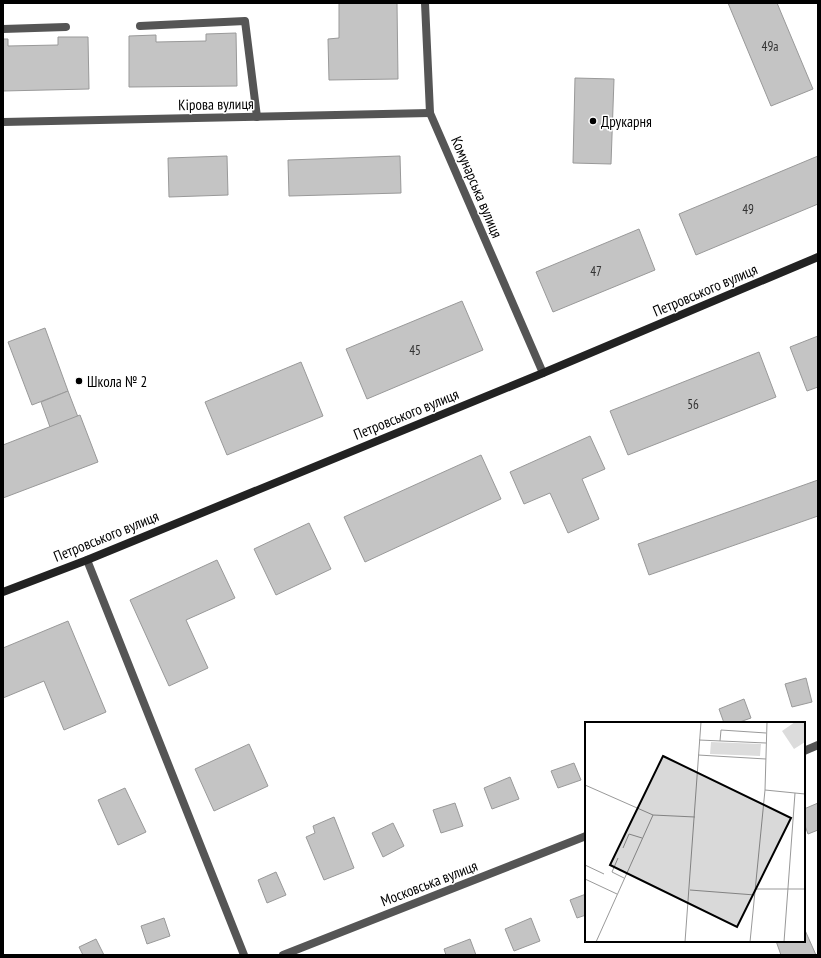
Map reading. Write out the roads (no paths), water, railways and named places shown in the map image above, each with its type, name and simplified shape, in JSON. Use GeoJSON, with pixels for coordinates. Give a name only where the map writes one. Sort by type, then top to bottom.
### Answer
{"type":"FeatureCollection","features":[{"type":"Feature","properties":{"kind":"main road","name":"Петровського вулиця"},"geometry":{"type":"LineString","coordinates":[[3,592],[87,560],[543,373],[818,257]]}},
{"type":"Feature","properties":{"kind":"street","name":"Комунарська вулиця"},"geometry":{"type":"LineString","coordinates":[[426,3],[430,114],[543,373]]}},
{"type":"Feature","properties":{"kind":"street"},"geometry":{"type":"LineString","coordinates":[[140,26],[245,21],[257,117]]}},
{"type":"Feature","properties":{"kind":"street"},"geometry":{"type":"LineString","coordinates":[[3,29],[66,27]]}},
{"type":"Feature","properties":{"kind":"street","name":"Кірова вулиця"},"geometry":{"type":"LineString","coordinates":[[3,122],[430,114]]}},
{"type":"Feature","properties":{"kind":"street"},"geometry":{"type":"LineString","coordinates":[[87,560],[244,955]]}},
{"type":"Feature","properties":{"kind":"street"},"geometry":{"type":"LineString","coordinates":[[805,750],[818,745]]}},
{"type":"Feature","properties":{"kind":"street","name":"Московська вулиця"},"geometry":{"type":"LineString","coordinates":[[284,955],[585,836]]}},
{"type":"Feature","properties":{"kind":"place","name":"Друкарня"},"geometry":{"type":"Point","coordinates":[593,121]}},
{"type":"Feature","properties":{"kind":"place","name":"Школа № 2"},"geometry":{"type":"Point","coordinates":[79,381]}}]}
